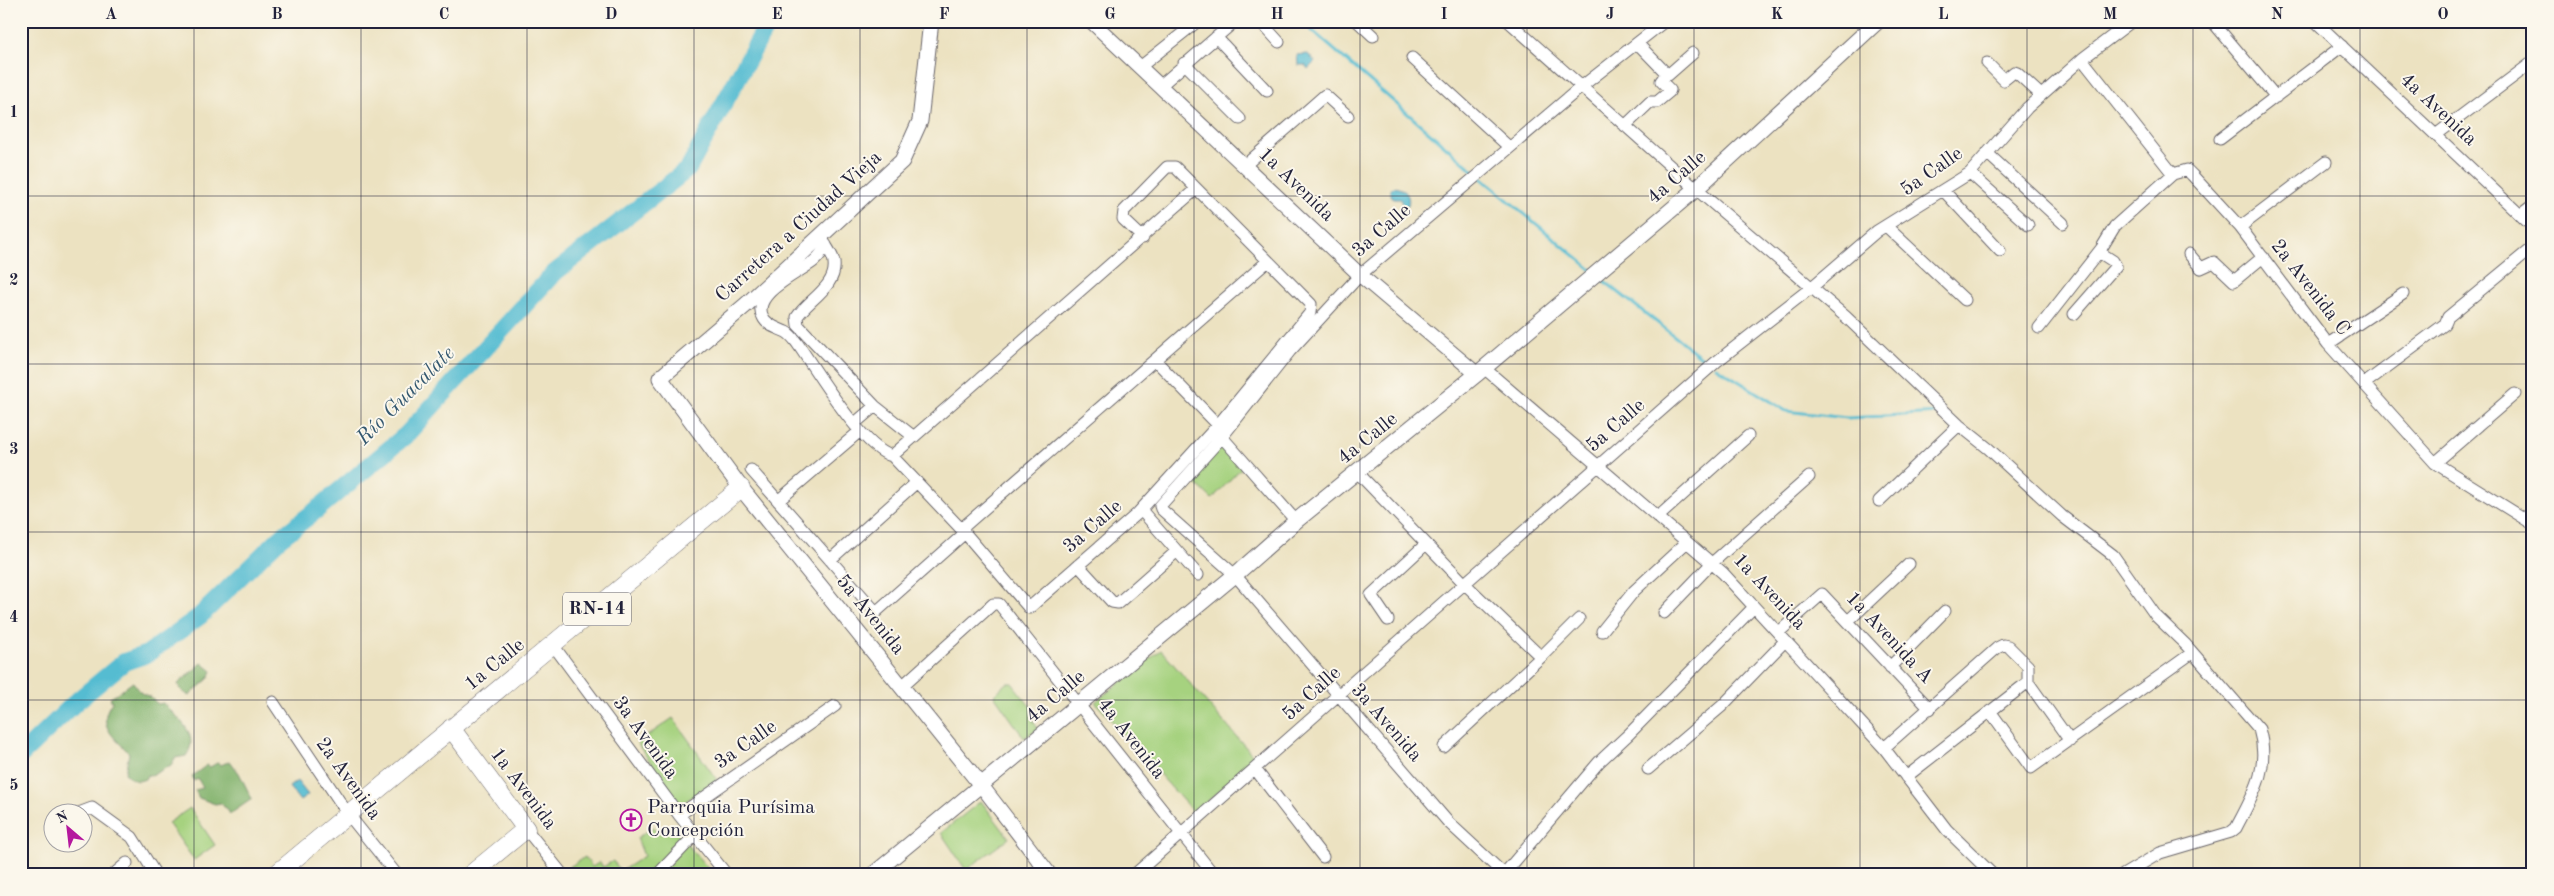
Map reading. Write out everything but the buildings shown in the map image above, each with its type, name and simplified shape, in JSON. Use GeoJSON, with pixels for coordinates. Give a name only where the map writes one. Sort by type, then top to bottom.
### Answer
{"type":"FeatureCollection","features":[{"type":"Feature","properties":{"kind":"main road","name":"Carretera a Ciudad Vieja"},"geometry":{"type":"LineString","coordinates":[[660,378],[823,240],[902,161],[920,121],[931,21]]}},
{"type":"Feature","properties":{"kind":"main road","name":"4a Calle"},"geometry":{"type":"LineString","coordinates":[[981,785],[1296,521],[1358,473],[1696,189],[1878,21]]}},
{"type":"Feature","properties":{"kind":"main road","name":"5a Avenida"},"geometry":{"type":"LineString","coordinates":[[660,378],[741,488],[981,785]]}},
{"type":"Feature","properties":{"kind":"main road","name":"1a Calle"},"geometry":{"type":"LineString","coordinates":[[275,875],[741,488]]}},
{"type":"Feature","properties":{"kind":"main road","name":"1a Avenida"},"geometry":{"type":"LineString","coordinates":[[451,728],[526,829]]}},
{"type":"Feature","properties":{"kind":"main road"},"geometry":{"type":"LineString","coordinates":[[470,875],[526,829]]}},
{"type":"Feature","properties":{"kind":"street","name":"1a Avenida"},"geometry":{"type":"LineString","coordinates":[[1091,21],[1360,276],[1480,371],[1712,562],[1884,748],[1948,830],[1993,875]]}},
{"type":"Feature","properties":{"kind":"street"},"geometry":{"type":"LineString","coordinates":[[1140,67],[1198,21]]}},
{"type":"Feature","properties":{"kind":"street"},"geometry":{"type":"LineString","coordinates":[[1160,86],[1184,63],[1235,21]]}},
{"type":"Feature","properties":{"kind":"street"},"geometry":{"type":"LineString","coordinates":[[1260,21],[1279,42]]}},
{"type":"Feature","properties":{"kind":"street"},"geometry":{"type":"LineString","coordinates":[[1357,21],[1373,36]]}},
{"type":"Feature","properties":{"kind":"street"},"geometry":{"type":"LineString","coordinates":[[1508,21],[1696,189],[1812,287],[1959,425],[1989,449],[2062,516],[2113,555],[2156,616],[2259,728],[2262,739],[2260,782],[2236,828],[2231,832],[2160,853],[2123,875]]}},
{"type":"Feature","properties":{"kind":"street","name":"3a Calle"},"geometry":{"type":"LineString","coordinates":[[1160,506],[1222,437],[1290,351],[1360,276],[1486,166],[1664,21]]}},
{"type":"Feature","properties":{"kind":"street"},"geometry":{"type":"LineString","coordinates":[[2112,21],[2121,30]]}},
{"type":"Feature","properties":{"kind":"street","name":"5a Calle"},"geometry":{"type":"LineString","coordinates":[[1134,875],[1713,365],[1812,287],[1877,231],[1970,173],[2041,96],[2082,59],[2132,21]]}},
{"type":"Feature","properties":{"kind":"street"},"geometry":{"type":"LineString","coordinates":[[2212,21],[2276,97]]}},
{"type":"Feature","properties":{"kind":"street","name":"4a Avenida"},"geometry":{"type":"LineString","coordinates":[[2316,21],[2533,227]]}},
{"type":"Feature","properties":{"kind":"street"},"geometry":{"type":"LineString","coordinates":[[1216,38],[1266,91]]}},
{"type":"Feature","properties":{"kind":"street"},"geometry":{"type":"LineString","coordinates":[[1637,43],[1667,73],[1671,74],[1693,53]]}},
{"type":"Feature","properties":{"kind":"street"},"geometry":{"type":"LineString","coordinates":[[2220,139],[2342,46]]}},
{"type":"Feature","properties":{"kind":"street"},"geometry":{"type":"LineString","coordinates":[[1412,58],[1509,147]]}},
{"type":"Feature","properties":{"kind":"street"},"geometry":{"type":"LineString","coordinates":[[2039,328],[2099,252],[2115,226],[2173,174],[2082,59]]}},
{"type":"Feature","properties":{"kind":"street"},"geometry":{"type":"LineString","coordinates":[[2437,134],[2533,62]]}},
{"type":"Feature","properties":{"kind":"street"},"geometry":{"type":"LineString","coordinates":[[1184,63],[1240,119]]}},
{"type":"Feature","properties":{"kind":"street"},"geometry":{"type":"LineString","coordinates":[[1987,63],[2004,80],[2011,74],[2017,73],[2041,96]]}},
{"type":"Feature","properties":{"kind":"street"},"geometry":{"type":"LineString","coordinates":[[1625,126],[1650,102],[1657,102],[1670,91],[1661,81],[1667,73]]}},
{"type":"Feature","properties":{"kind":"street"},"geometry":{"type":"LineString","coordinates":[[1244,166],[1325,95],[1348,116]]}},
{"type":"Feature","properties":{"kind":"street"},"geometry":{"type":"LineString","coordinates":[[1987,153],[2063,223]]}},
{"type":"Feature","properties":{"kind":"street"},"geometry":{"type":"LineString","coordinates":[[2240,227],[2326,162]]}},
{"type":"Feature","properties":{"kind":"street"},"geometry":{"type":"LineString","coordinates":[[751,470],[876,612],[963,531],[1268,261],[1175,167],[1167,167],[1124,211],[1123,219],[1143,238]]}},
{"type":"Feature","properties":{"kind":"street","name":"2a Avenida C"},"geometry":{"type":"LineString","coordinates":[[2173,174],[2187,170],[2240,227],[2328,344],[2435,463],[2533,524]]}},
{"type":"Feature","properties":{"kind":"street"},"geometry":{"type":"LineString","coordinates":[[1970,173],[2028,225]]}},
{"type":"Feature","properties":{"kind":"street"},"geometry":{"type":"LineString","coordinates":[[892,456],[1143,238],[1196,189]]}},
{"type":"Feature","properties":{"kind":"street"},"geometry":{"type":"LineString","coordinates":[[1943,190],[2000,252]]}},
{"type":"Feature","properties":{"kind":"street"},"geometry":{"type":"LineString","coordinates":[[2520,215],[2533,205]]}},
{"type":"Feature","properties":{"kind":"street"},"geometry":{"type":"LineString","coordinates":[[1886,226],[1965,300]]}},
{"type":"Feature","properties":{"kind":"street"},"geometry":{"type":"LineString","coordinates":[[823,240],[834,262],[834,274],[822,291],[802,309],[797,317],[798,324],[875,406],[914,437]]}},
{"type":"Feature","properties":{"kind":"street"},"geometry":{"type":"LineString","coordinates":[[823,240],[814,261],[777,285],[765,298],[761,308],[763,318],[772,326],[788,332],[857,428],[883,454],[892,456],[963,531]]}},
{"type":"Feature","properties":{"kind":"street"},"geometry":{"type":"LineString","coordinates":[[2364,384],[2444,324],[2448,317],[2533,247]]}},
{"type":"Feature","properties":{"kind":"street"},"geometry":{"type":"LineString","coordinates":[[2074,314],[2116,266],[2113,261],[2099,252]]}},
{"type":"Feature","properties":{"kind":"street"},"geometry":{"type":"LineString","coordinates":[[2189,254],[2201,268],[2214,262],[2234,281],[2263,257]]}},
{"type":"Feature","properties":{"kind":"street","name":"3a Calle"},"geometry":{"type":"LineString","coordinates":[[963,531],[1029,608],[1141,510],[1218,425],[1310,313],[1311,304],[1268,261]]}},
{"type":"Feature","properties":{"kind":"street"},"geometry":{"type":"LineString","coordinates":[[2328,344],[2403,294]]}},
{"type":"Feature","properties":{"kind":"street"},"geometry":{"type":"LineString","coordinates":[[1155,360],[1218,425]]}},
{"type":"Feature","properties":{"kind":"street"},"geometry":{"type":"LineString","coordinates":[[2435,463],[2515,394]]}},
{"type":"Feature","properties":{"kind":"street"},"geometry":{"type":"LineString","coordinates":[[778,501],[857,428],[875,406]]}},
{"type":"Feature","properties":{"kind":"street"},"geometry":{"type":"LineString","coordinates":[[1879,501],[1959,425]]}},
{"type":"Feature","properties":{"kind":"street"},"geometry":{"type":"LineString","coordinates":[[1658,518],[1748,436]]}},
{"type":"Feature","properties":{"kind":"street"},"geometry":{"type":"LineString","coordinates":[[1222,437],[1296,521]]}},
{"type":"Feature","properties":{"kind":"street"},"geometry":{"type":"LineString","coordinates":[[1358,473],[1464,583],[1541,657]]}},
{"type":"Feature","properties":{"kind":"street"},"geometry":{"type":"LineString","coordinates":[[1664,613],[1712,562],[1810,477]]}},
{"type":"Feature","properties":{"kind":"street"},"geometry":{"type":"LineString","coordinates":[[830,560],[917,482]]}},
{"type":"Feature","properties":{"kind":"street","name":"3a Avenida"},"geometry":{"type":"LineString","coordinates":[[1160,506],[1161,509],[1235,574],[1448,822],[1505,874]]}},
{"type":"Feature","properties":{"kind":"street"},"geometry":{"type":"LineString","coordinates":[[1141,510],[1198,575]]}},
{"type":"Feature","properties":{"kind":"street"},"geometry":{"type":"LineString","coordinates":[[1602,630],[1634,591],[1687,542]]}},
{"type":"Feature","properties":{"kind":"street"},"geometry":{"type":"LineString","coordinates":[[1388,620],[1371,595],[1426,544]]}},
{"type":"Feature","properties":{"kind":"street"},"geometry":{"type":"LineString","coordinates":[[1078,565],[1112,602],[1118,603],[1177,551]]}},
{"type":"Feature","properties":{"kind":"street"},"geometry":{"type":"LineString","coordinates":[[1848,621],[1908,564]]}},
{"type":"Feature","properties":{"kind":"street","name":"1a Avenida A"},"geometry":{"type":"LineString","coordinates":[[1782,637],[1820,594],[1824,595],[1930,709]]}},
{"type":"Feature","properties":{"kind":"street","name":"4a Avenida"},"geometry":{"type":"LineString","coordinates":[[902,688],[993,604],[999,604],[1214,875]]}},
{"type":"Feature","properties":{"kind":"street"},"geometry":{"type":"LineString","coordinates":[[1505,874],[1598,762],[1629,734],[1754,607]]}},
{"type":"Feature","properties":{"kind":"street"},"geometry":{"type":"LineString","coordinates":[[1890,667],[1945,611]]}},
{"type":"Feature","properties":{"kind":"street"},"geometry":{"type":"LineString","coordinates":[[1444,747],[1579,619]]}},
{"type":"Feature","properties":{"kind":"street"},"geometry":{"type":"LineString","coordinates":[[1648,769],[1722,706],[1782,637]]}},
{"type":"Feature","properties":{"kind":"street","name":"3a Avenida"},"geometry":{"type":"LineString","coordinates":[[554,645],[679,815],[728,875]]}},
{"type":"Feature","properties":{"kind":"street"},"geometry":{"type":"LineString","coordinates":[[1884,748],[1930,709],[1987,656],[2003,645],[2008,646],[2028,666],[2028,682],[2070,741]]}},
{"type":"Feature","properties":{"kind":"street"},"geometry":{"type":"LineString","coordinates":[[1990,711],[2030,768],[2192,653]]}},
{"type":"Feature","properties":{"kind":"street"},"geometry":{"type":"LineString","coordinates":[[1906,777],[2028,682]]}},
{"type":"Feature","properties":{"kind":"street","name":"2a Avenida"},"geometry":{"type":"LineString","coordinates":[[273,702],[348,814],[397,875]]}},
{"type":"Feature","properties":{"kind":"street","name":"3a Calle"},"geometry":{"type":"LineString","coordinates":[[679,815],[835,706]]}},
{"type":"Feature","properties":{"kind":"street"},"geometry":{"type":"LineString","coordinates":[[1255,769],[1323,857]]}},
{"type":"Feature","properties":{"kind":"street","name":"4a Calle"},"geometry":{"type":"LineString","coordinates":[[879,873],[981,785]]}},
{"type":"Feature","properties":{"kind":"street","name":"5a Avenida"},"geometry":{"type":"LineString","coordinates":[[981,785],[1050,875]]}},
{"type":"Feature","properties":{"kind":"street"},"geometry":{"type":"LineString","coordinates":[[92,808],[132,837],[156,875]]}},
{"type":"Feature","properties":{"kind":"street","name":"1a Avenida"},"geometry":{"type":"LineString","coordinates":[[526,829],[563,875]]}},
{"type":"Feature","properties":{"kind":"street"},"geometry":{"type":"LineString","coordinates":[[657,875],[694,834]]}},
{"type":"Feature","properties":{"kind":"street"},"geometry":{"type":"LineString","coordinates":[[113,875],[128,863]]}},
{"type":"Feature","properties":{"kind":"green space"},"geometry":{"type":"Polygon","coordinates":[[[1223,443],[1245,464],[1212,499],[1189,477],[1223,443]]]}},
{"type":"Feature","properties":{"kind":"green space"},"geometry":{"type":"Polygon","coordinates":[[[1161,650],[1256,759],[1194,813],[1095,702],[1161,650]]]}},
{"type":"Feature","properties":{"kind":"green space"},"geometry":{"type":"Polygon","coordinates":[[[202,663],[212,671],[209,678],[189,696],[182,691],[178,684],[202,663]]]}},
{"type":"Feature","properties":{"kind":"green space"},"geometry":{"type":"Polygon","coordinates":[[[133,682],[141,693],[150,697],[158,704],[163,703],[181,721],[186,727],[191,741],[186,756],[175,758],[171,765],[151,776],[147,775],[145,779],[139,781],[132,779],[125,773],[129,753],[108,730],[106,724],[107,710],[112,702],[110,698],[133,682]]]}},
{"type":"Feature","properties":{"kind":"green space"},"geometry":{"type":"Polygon","coordinates":[[[1007,683],[1012,683],[1037,715],[1032,719],[1038,729],[1024,738],[994,695],[1007,683]]]}},
{"type":"Feature","properties":{"kind":"green space"},"geometry":{"type":"Polygon","coordinates":[[[673,718],[717,780],[680,805],[637,743],[673,718]]]}},
{"type":"Feature","properties":{"kind":"green space"},"geometry":{"type":"Polygon","coordinates":[[[230,761],[239,773],[252,799],[230,814],[221,803],[215,804],[199,798],[195,790],[203,788],[198,779],[194,781],[192,776],[207,765],[210,767],[217,763],[221,765],[230,761]]]}},
{"type":"Feature","properties":{"kind":"green space"},"geometry":{"type":"Polygon","coordinates":[[[981,801],[1009,838],[966,870],[941,833],[981,801]]]}},
{"type":"Feature","properties":{"kind":"green space"},"geometry":{"type":"Polygon","coordinates":[[[190,808],[215,845],[194,860],[168,823],[190,808]]]}},
{"type":"Feature","properties":{"kind":"green space"},"geometry":{"type":"Polygon","coordinates":[[[653,827],[660,834],[673,828],[712,873],[571,875],[566,869],[585,857],[592,867],[600,862],[603,867],[613,861],[621,871],[644,856],[637,838],[653,827]]]}},
{"type":"Feature","properties":{"kind":"water"},"geometry":{"type":"Polygon","coordinates":[[[1308,54],[1315,62],[1308,69],[1305,65],[1298,65],[1297,55],[1308,54]]]}},
{"type":"Feature","properties":{"kind":"water"},"geometry":{"type":"Polygon","coordinates":[[[1394,187],[1401,189],[1408,195],[1408,205],[1403,206],[1400,199],[1394,199],[1390,190],[1394,187]]]}},
{"type":"Feature","properties":{"kind":"water"},"geometry":{"type":"Polygon","coordinates":[[[297,781],[308,795],[300,801],[289,787],[297,781]]]}},
{"type":"Feature","properties":{"kind":"waterway","name":"Río Guacalate"},"geometry":{"type":"LineString","coordinates":[[21,755],[77,701],[124,662],[147,654],[200,616],[279,539],[406,435],[553,274],[688,169],[769,21]]}},
{"type":"Feature","properties":{"kind":"waterway"},"geometry":{"type":"LineString","coordinates":[[1301,21],[1476,173]]}},
{"type":"Feature","properties":{"kind":"waterway"},"geometry":{"type":"LineString","coordinates":[[1480,177],[1593,271]]}},
{"type":"Feature","properties":{"kind":"waterway"},"geometry":{"type":"LineString","coordinates":[[1599,277],[1710,364]]}},
{"type":"Feature","properties":{"kind":"waterway"},"geometry":{"type":"LineString","coordinates":[[1716,367],[1786,411],[1847,418],[1940,413]]}},
{"type":"Feature","properties":{"kind":"place","name":"Parroquia Purísima Concepción"},"geometry":{"type":"Point","coordinates":[631,820]}}]}
